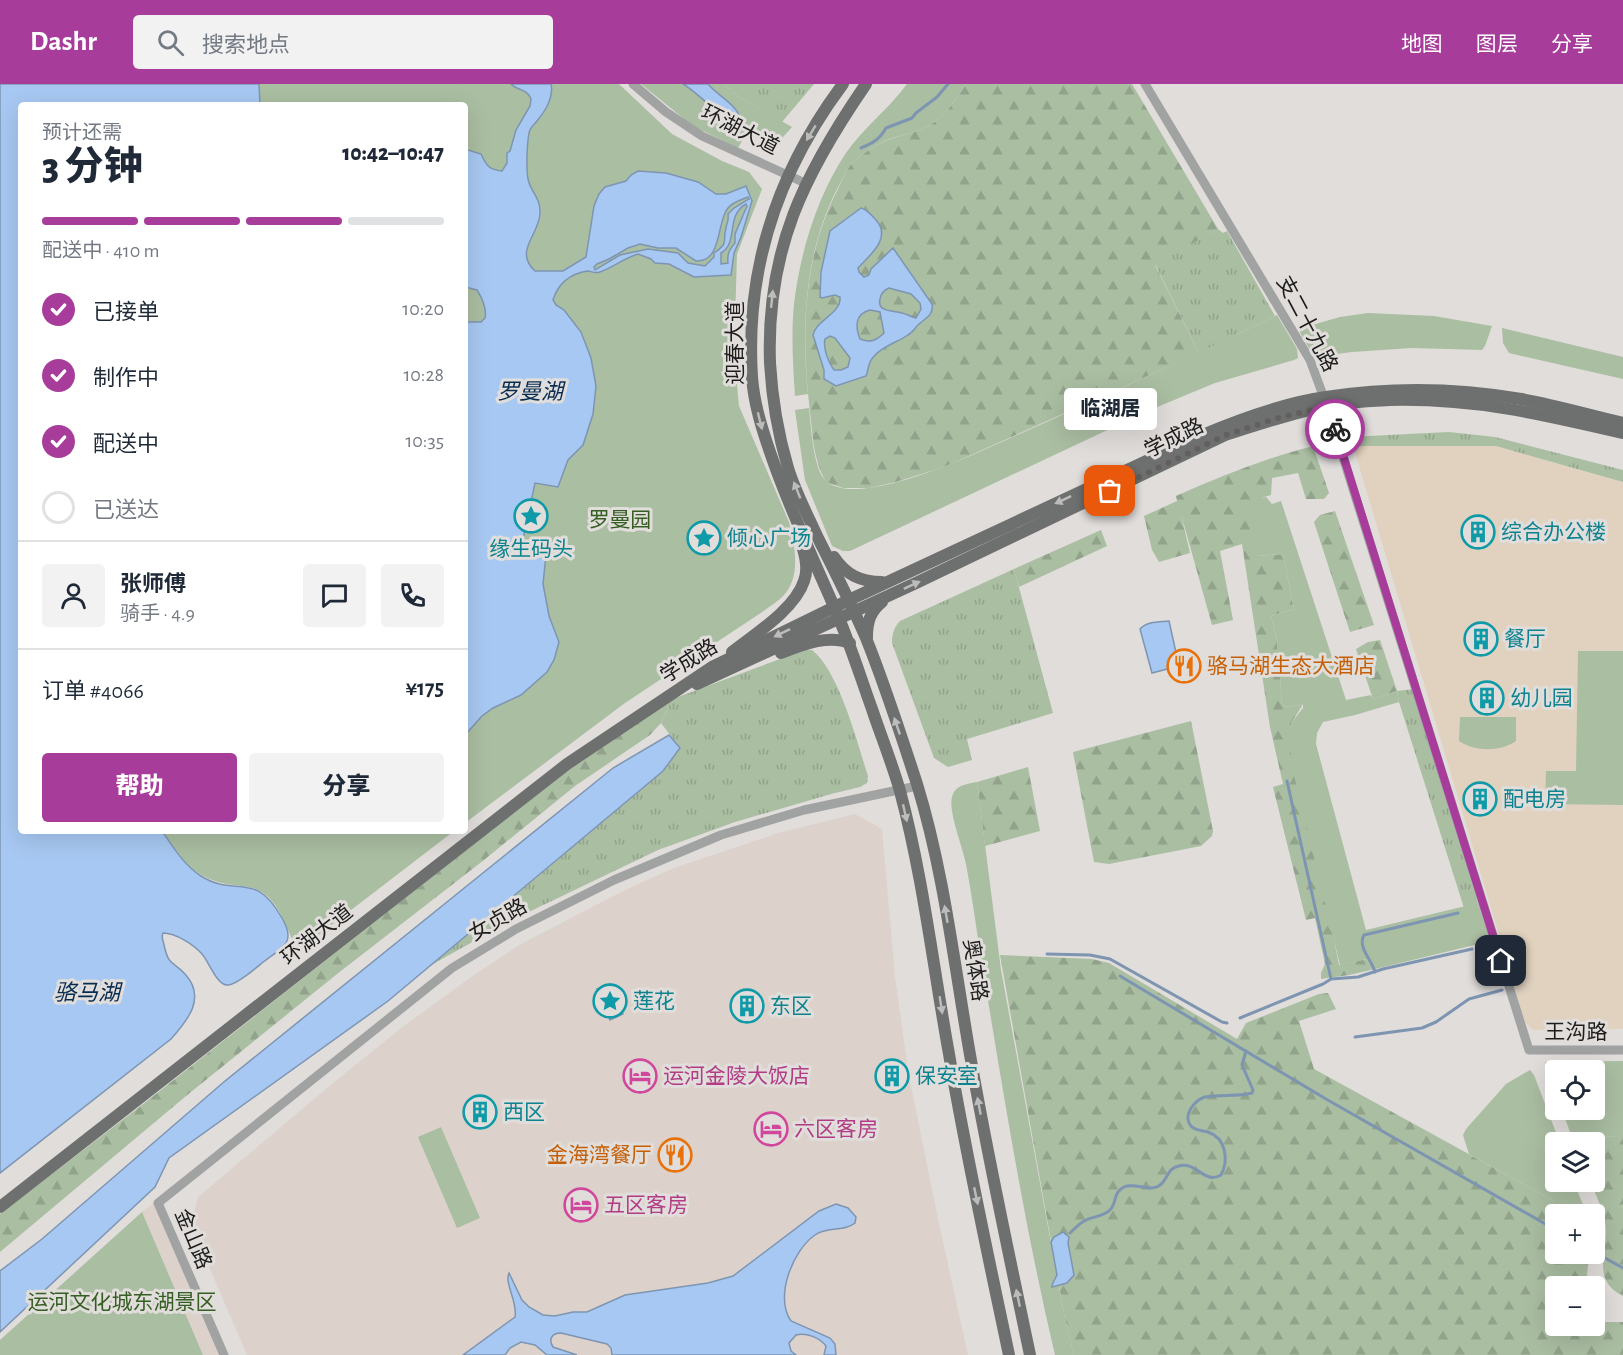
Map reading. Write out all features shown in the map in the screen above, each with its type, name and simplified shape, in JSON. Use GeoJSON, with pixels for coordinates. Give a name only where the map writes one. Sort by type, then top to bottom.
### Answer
{"type":"FeatureCollection","features":[{"type":"Feature","properties":{"kind":"main road","name":"迎春大道"},"geometry":{"type":"LineString","coordinates":[[843,84],[800,150],[776,204],[764,242],[756,276],[752,314],[753,390],[761,428],[803,520],[851,606]]}},
{"type":"Feature","properties":{"kind":"main road","name":"迎春大道"},"geometry":{"type":"LineString","coordinates":[[837,613],[803,520],[774,407],[771,317],[774,284],[782,247],[805,183],[844,116],[866,84]]}},
{"type":"Feature","properties":{"kind":"main road"},"geometry":{"type":"LineString","coordinates":[[829,103],[844,116]]}},
{"type":"Feature","properties":{"kind":"main road"},"geometry":{"type":"LineString","coordinates":[[764,242],[782,247]]}},
{"type":"Feature","properties":{"kind":"main road","name":"学成路"},"geometry":{"type":"LineString","coordinates":[[664,700],[712,672],[851,606],[886,583],[1200,435],[1237,421],[1379,391],[1426,390],[1522,399],[1623,423]]}},
{"type":"Feature","properties":{"kind":"main road","name":"学成路"},"geometry":{"type":"LineString","coordinates":[[851,606],[889,596],[1226,435],[1326,401],[1420,400],[1475,403],[1512,408],[1623,433]]}},
{"type":"Feature","properties":{"kind":"main road"},"geometry":{"type":"LineString","coordinates":[[803,520],[839,566],[852,577],[869,582],[886,583]]}},
{"type":"Feature","properties":{"kind":"main road"},"geometry":{"type":"LineString","coordinates":[[712,672],[795,600],[805,580],[803,520]]}},
{"type":"Feature","properties":{"kind":"main road"},"geometry":{"type":"LineString","coordinates":[[867,641],[867,622],[874,609],[889,596]]}},
{"type":"Feature","properties":{"kind":"main road","name":"奥体路"},"geometry":{"type":"LineString","coordinates":[[851,606],[867,641],[917,786],[945,904],[974,1076],[1029,1355]]}},
{"type":"Feature","properties":{"kind":"main road","name":"奥体路"},"geometry":{"type":"LineString","coordinates":[[837,613],[850,643],[900,789],[920,878],[957,1097],[1009,1355]]}},
{"type":"Feature","properties":{"kind":"main road"},"geometry":{"type":"LineString","coordinates":[[712,672],[806,644],[827,640],[842,640],[850,643]]}},
{"type":"Feature","properties":{"kind":"main road","name":"环湖大道"},"geometry":{"type":"LineString","coordinates":[[0,1207],[567,764],[664,700]]}},
{"type":"Feature","properties":{"kind":"street","name":"环湖大道"},"geometry":{"type":"LineString","coordinates":[[633,84],[666,112],[702,136],[805,183]]}},
{"type":"Feature","properties":{"kind":"street","name":"支二十九路"},"geometry":{"type":"LineString","coordinates":[[1145,84],[1310,360],[1326,401],[1529,1050]]}},
{"type":"Feature","properties":{"kind":"street","name":"女贞路"},"geometry":{"type":"LineString","coordinates":[[158,1203],[444,974],[516,929],[614,880],[721,835],[804,810],[917,786]]}},
{"type":"Feature","properties":{"kind":"street","name":"王沟路"},"geometry":{"type":"LineString","coordinates":[[1529,1050],[1623,1050]]}},
{"type":"Feature","properties":{"kind":"street","name":"金山路"},"geometry":{"type":"LineString","coordinates":[[158,1203],[224,1355]]}},
{"type":"Feature","properties":{"kind":"shaded area"},"geometry":{"type":"Polygon","coordinates":[[[1353,446],[1496,446],[1623,482],[1623,1029],[1533,1030],[1525,1022],[1353,446]]]}},
{"type":"Feature","properties":{"kind":"shaded area","name":"运河金陵大饭店"},"geometry":{"type":"Polygon","coordinates":[[[855,814],[882,829],[895,977],[909,1076],[968,1355],[247,1355],[191,1225],[198,1197],[405,1025],[519,945],[627,889],[674,868],[778,833],[855,814]]]}},
{"type":"Feature","properties":{"kind":"shaded area"},"geometry":{"type":"Polygon","coordinates":[[[154,1203],[220,1355],[203,1355],[142,1212],[154,1203]]]}},
{"type":"Feature","properties":{"kind":"green space","name":"罗曼园"},"geometry":{"type":"Polygon","coordinates":[[[259,84],[619,84],[672,134],[722,161],[749,172],[762,189],[737,254],[734,355],[739,406],[789,522],[795,564],[789,588],[775,603],[625,703],[468,821],[468,102],[260,102],[259,84]]]}},
{"type":"Feature","properties":{"kind":"green space"},"geometry":{"type":"Polygon","coordinates":[[[641,84],[724,84],[739,97],[792,127],[783,137],[764,135],[743,139],[738,148],[693,126],[641,84]]]}},
{"type":"Feature","properties":{"kind":"green space"},"geometry":{"type":"Polygon","coordinates":[[[724,84],[814,84],[782,122],[739,97],[724,84]]]}},
{"type":"Feature","properties":{"kind":"green space"},"geometry":{"type":"Polygon","coordinates":[[[907,84],[966,84],[953,104],[936,121],[918,131],[891,138],[879,144],[857,159],[846,171],[826,213],[812,263],[805,342],[808,394],[795,396],[792,339],[794,304],[805,245],[818,206],[846,153],[907,84]]]}},
{"type":"Feature","properties":{"kind":"green space"},"geometry":{"type":"Polygon","coordinates":[[[966,84],[1132,84],[1218,229],[1155,265],[1199,353],[944,467],[869,488],[843,488],[826,482],[818,465],[807,384],[805,327],[807,298],[817,242],[826,215],[851,165],[879,144],[918,131],[936,121],[953,104],[966,84]]]}},
{"type":"Feature","properties":{"kind":"green space"},"geometry":{"type":"Polygon","coordinates":[[[1218,229],[1223,233],[1227,231],[1275,316],[1199,353],[1155,264],[1218,229]]]}},
{"type":"Feature","properties":{"kind":"green space"},"geometry":{"type":"Polygon","coordinates":[[[1368,313],[1434,316],[1492,326],[1482,350],[1412,348],[1314,357],[1298,329],[1340,317],[1368,313]]]}},
{"type":"Feature","properties":{"kind":"green space"},"geometry":{"type":"Polygon","coordinates":[[[1277,315],[1297,349],[1298,358],[1215,383],[1150,410],[850,551],[843,551],[832,546],[805,480],[795,410],[809,408],[816,458],[822,476],[827,482],[834,486],[851,489],[894,483],[969,456],[1277,315]]]}},
{"type":"Feature","properties":{"kind":"green space"},"geometry":{"type":"Polygon","coordinates":[[[1502,328],[1623,357],[1623,379],[1509,353],[1503,343],[1502,328]]]}},
{"type":"Feature","properties":{"kind":"green space"},"geometry":{"type":"Polygon","coordinates":[[[1449,432],[1495,437],[1623,470],[1623,482],[1496,446],[1353,446],[1349,437],[1449,432]]]}},
{"type":"Feature","properties":{"kind":"green space"},"geometry":{"type":"Polygon","coordinates":[[[1313,446],[1329,493],[1324,499],[1306,499],[1298,473],[1272,478],[1271,495],[1261,498],[1257,556],[1283,554],[1294,609],[1271,616],[1277,640],[1282,703],[1286,707],[1302,706],[1291,723],[1339,965],[1367,959],[1371,970],[1321,979],[1325,964],[1315,918],[1306,920],[1273,787],[1283,784],[1270,727],[1242,544],[1220,551],[1233,620],[1212,625],[1181,514],[1190,553],[1159,562],[1152,550],[1144,516],[1177,501],[1176,496],[1210,481],[1313,446]]]}},
{"type":"Feature","properties":{"kind":"green space"},"geometry":{"type":"Polygon","coordinates":[[[1266,497],[1272,504],[1281,501],[1346,700],[1371,695],[1373,699],[1397,691],[1399,702],[1323,722],[1317,733],[1316,744],[1366,930],[1478,903],[1491,941],[1371,970],[1367,959],[1340,965],[1291,763],[1291,723],[1303,708],[1303,703],[1302,706],[1286,707],[1282,703],[1277,640],[1271,616],[1294,609],[1283,554],[1257,556],[1256,505],[1261,498],[1266,497]]]}},
{"type":"Feature","properties":{"kind":"green space"},"geometry":{"type":"Polygon","coordinates":[[[1335,511],[1374,625],[1350,632],[1314,522],[1320,515],[1335,511]]]}},
{"type":"Feature","properties":{"kind":"green space"},"geometry":{"type":"Polygon","coordinates":[[[1101,530],[1107,546],[1019,587],[1014,569],[1101,530]]]}},
{"type":"Feature","properties":{"kind":"green space"},"geometry":{"type":"Polygon","coordinates":[[[1014,569],[1053,713],[967,739],[972,760],[948,767],[934,758],[892,643],[894,631],[900,621],[1014,569]]]}},
{"type":"Feature","properties":{"kind":"green space"},"geometry":{"type":"Polygon","coordinates":[[[1380,640],[1397,691],[1373,699],[1356,649],[1368,642],[1380,640]]]}},
{"type":"Feature","properties":{"kind":"green space"},"geometry":{"type":"Polygon","coordinates":[[[804,650],[812,650],[822,660],[839,690],[868,776],[867,783],[860,787],[735,822],[658,850],[510,921],[433,964],[663,771],[680,748],[661,723],[669,707],[667,701],[804,650]]]}},
{"type":"Feature","properties":{"kind":"green space"},"geometry":{"type":"Polygon","coordinates":[[[1578,651],[1623,651],[1623,805],[1545,804],[1546,771],[1576,771],[1578,651]]]}},
{"type":"Feature","properties":{"kind":"green space"},"geometry":{"type":"Polygon","coordinates":[[[1415,689],[1478,903],[1464,908],[1399,702],[1397,691],[1415,689]]]}},
{"type":"Feature","properties":{"kind":"green space"},"geometry":{"type":"Polygon","coordinates":[[[667,701],[669,707],[661,723],[650,735],[575,786],[337,974],[186,1096],[0,1252],[0,1214],[572,767],[667,701]]]}},
{"type":"Feature","properties":{"kind":"green space"},"geometry":{"type":"Polygon","coordinates":[[[1460,717],[1516,717],[1516,741],[1495,749],[1480,749],[1465,745],[1459,741],[1460,717]]]}},
{"type":"Feature","properties":{"kind":"green space"},"geometry":{"type":"Polygon","coordinates":[[[1191,721],[1213,831],[1212,836],[1201,846],[1109,864],[1094,862],[1073,752],[1191,721]]]}},
{"type":"Feature","properties":{"kind":"green space"},"geometry":{"type":"Polygon","coordinates":[[[1028,767],[1040,831],[985,846],[977,782],[1028,767]]]}},
{"type":"Feature","properties":{"kind":"green space"},"geometry":{"type":"Polygon","coordinates":[[[977,782],[1001,970],[1064,1314],[1074,1355],[1055,1355],[1044,1306],[997,1058],[966,864],[952,811],[952,797],[956,790],[977,782]]]}},
{"type":"Feature","properties":{"kind":"green space"},"geometry":{"type":"Polygon","coordinates":[[[164,834],[450,834],[299,950],[280,912],[270,898],[255,889],[205,877],[182,858],[164,834]]]}},
{"type":"Feature","properties":{"kind":"green space"},"geometry":{"type":"Polygon","coordinates":[[[1000,955],[1092,959],[1109,963],[1237,1039],[1246,1023],[1319,994],[1328,993],[1336,1009],[1299,1021],[1314,1069],[1554,1201],[1553,1204],[1545,1204],[1545,1264],[1588,1264],[1587,1276],[1545,1276],[1545,1336],[1605,1336],[1605,1322],[1623,1322],[1623,1355],[1074,1355],[1064,1314],[1000,955]]]}},
{"type":"Feature","properties":{"kind":"green space"},"geometry":{"type":"Polygon","coordinates":[[[1605,1061],[1623,1061],[1623,1137],[1605,1137],[1605,1132],[1570,1132],[1566,1120],[1605,1120],[1605,1061]]]}},
{"type":"Feature","properties":{"kind":"green space"},"geometry":{"type":"Polygon","coordinates":[[[1530,1070],[1534,1075],[1545,1104],[1545,1120],[1551,1120],[1556,1132],[1545,1132],[1545,1192],[1578,1192],[1583,1204],[1553,1204],[1554,1201],[1469,1154],[1463,1135],[1466,1129],[1506,1084],[1530,1070]]]}},
{"type":"Feature","properties":{"kind":"green space"},"geometry":{"type":"Polygon","coordinates":[[[441,1127],[480,1218],[457,1228],[418,1137],[441,1127]]]}},
{"type":"Feature","properties":{"kind":"green space"},"geometry":{"type":"Polygon","coordinates":[[[1605,1137],[1623,1137],[1623,1296],[1613,1289],[1604,1273],[1605,1204],[1600,1204],[1595,1192],[1605,1192],[1605,1137]]]}},
{"type":"Feature","properties":{"kind":"green space","name":"运河文化城东湖景区"},"geometry":{"type":"Polygon","coordinates":[[[142,1212],[203,1355],[0,1355],[0,1340],[142,1212]]]}},
{"type":"Feature","properties":{"kind":"water","name":"骆马湖"},"geometry":{"type":"Polygon","coordinates":[[[0,84],[259,84],[260,102],[18,102],[18,834],[164,834],[184,861],[201,876],[213,882],[253,889],[263,894],[282,918],[288,939],[281,949],[240,980],[227,985],[220,981],[202,954],[194,947],[179,937],[163,933],[162,939],[168,957],[185,974],[194,992],[192,1009],[183,1025],[171,1039],[0,1173],[0,84]]]}},
{"type":"Feature","properties":{"kind":"water","name":"罗曼湖"},"geometry":{"type":"Polygon","coordinates":[[[511,84],[551,84],[548,104],[530,129],[528,143],[528,179],[540,208],[539,221],[529,242],[526,256],[535,271],[563,271],[586,257],[594,206],[599,194],[605,187],[626,181],[638,171],[666,173],[698,182],[716,194],[726,194],[746,186],[752,201],[734,253],[731,275],[694,277],[669,264],[655,263],[638,254],[600,272],[587,271],[575,275],[558,289],[553,300],[581,332],[591,358],[596,386],[593,414],[583,445],[568,460],[558,487],[535,483],[521,549],[546,555],[543,584],[549,616],[559,642],[554,660],[547,672],[521,695],[493,708],[482,716],[468,732],[468,322],[481,322],[485,318],[485,311],[484,303],[477,290],[468,288],[468,150],[481,154],[488,166],[502,171],[507,163],[507,153],[510,151],[516,130],[530,106],[531,99],[527,93],[511,84]],[[748,197],[728,208],[724,214],[715,248],[705,260],[696,261],[676,248],[658,248],[640,244],[597,264],[594,267],[595,270],[620,255],[648,249],[678,253],[688,263],[705,266],[724,244],[728,214],[749,199],[748,197]],[[746,204],[736,215],[730,243],[721,253],[721,264],[728,263],[729,252],[735,243],[735,234],[746,204]]]}},
{"type":"Feature","properties":{"kind":"water"},"geometry":{"type":"Polygon","coordinates":[[[683,84],[708,84],[731,104],[740,118],[724,115],[683,84]]]}},
{"type":"Feature","properties":{"kind":"water"},"geometry":{"type":"Polygon","coordinates":[[[861,208],[868,211],[876,220],[882,233],[878,246],[858,268],[859,272],[864,277],[869,275],[871,269],[893,248],[932,304],[932,311],[911,333],[882,349],[873,357],[866,376],[836,386],[824,379],[824,370],[813,335],[819,325],[840,303],[840,297],[835,295],[820,297],[821,272],[830,231],[861,208]],[[889,288],[881,295],[881,307],[916,318],[921,309],[920,303],[911,294],[889,288]],[[870,310],[861,314],[858,321],[858,334],[860,339],[873,340],[884,333],[880,312],[870,310]],[[830,336],[825,339],[826,355],[834,370],[848,367],[850,358],[835,338],[830,336]]]}},
{"type":"Feature","properties":{"kind":"water"},"geometry":{"type":"Polygon","coordinates":[[[1169,621],[1179,666],[1152,673],[1140,629],[1150,623],[1169,621]]]}},
{"type":"Feature","properties":{"kind":"water"},"geometry":{"type":"Polygon","coordinates":[[[669,735],[680,748],[663,771],[388,1001],[169,1158],[155,1187],[0,1332],[0,1271],[42,1239],[225,1081],[613,768],[669,735]]]}},
{"type":"Feature","properties":{"kind":"water"},"geometry":{"type":"Polygon","coordinates":[[[610,984],[623,1014],[610,1020],[597,989],[610,984]]]}},
{"type":"Feature","properties":{"kind":"water"},"geometry":{"type":"Polygon","coordinates":[[[836,1204],[848,1208],[856,1217],[855,1223],[851,1226],[820,1232],[807,1242],[793,1262],[785,1287],[784,1300],[791,1321],[830,1338],[835,1344],[836,1355],[824,1355],[826,1346],[820,1340],[804,1334],[796,1335],[789,1343],[791,1351],[796,1355],[612,1355],[611,1348],[607,1344],[561,1333],[552,1337],[553,1347],[577,1355],[547,1355],[535,1345],[521,1342],[510,1348],[505,1355],[463,1355],[515,1317],[515,1305],[508,1282],[509,1273],[522,1300],[543,1315],[555,1316],[587,1312],[625,1295],[708,1283],[733,1276],[819,1211],[836,1204]]]}},
{"type":"Feature","properties":{"kind":"water"},"geometry":{"type":"Polygon","coordinates":[[[1063,1232],[1069,1237],[1074,1275],[1067,1283],[1052,1287],[1057,1275],[1051,1242],[1054,1237],[1063,1232]]]}},
{"type":"Feature","properties":{"kind":"waterway"},"geometry":{"type":"LineString","coordinates":[[861,148],[876,140],[886,128],[912,118],[937,97],[948,84]]}},
{"type":"Feature","properties":{"kind":"waterway"},"geometry":{"type":"LineString","coordinates":[[1240,1018],[1331,979],[1287,781]]}},
{"type":"Feature","properties":{"kind":"waterway"},"geometry":{"type":"LineString","coordinates":[[1375,972],[1362,944],[1364,935],[1458,913]]}},
{"type":"Feature","properties":{"kind":"waterway"},"geometry":{"type":"LineString","coordinates":[[1331,979],[1358,977],[1383,969],[1472,949]]}},
{"type":"Feature","properties":{"kind":"waterway"},"geometry":{"type":"LineString","coordinates":[[1047,954],[1090,955],[1110,959],[1227,1023]]}},
{"type":"Feature","properties":{"kind":"waterway"},"geometry":{"type":"LineString","coordinates":[[1120,976],[1326,1099],[1545,1224]]}},
{"type":"Feature","properties":{"kind":"waterway"},"geometry":{"type":"LineString","coordinates":[[1355,1037],[1422,1028],[1436,1022],[1469,999],[1502,990]]}},
{"type":"Feature","properties":{"kind":"waterway"},"geometry":{"type":"LineString","coordinates":[[1070,1233],[1084,1221],[1110,1210],[1117,1195],[1124,1187],[1156,1187],[1163,1183],[1175,1167],[1185,1165],[1210,1177],[1221,1175],[1225,1163],[1222,1144],[1214,1135],[1193,1128],[1188,1117],[1191,1108],[1205,1097],[1252,1093],[1253,1090],[1242,1065],[1246,1051]]}},
{"type":"Feature","properties":{"kind":"waterway"},"geometry":{"type":"LineString","coordinates":[[1605,1258],[1623,1268]]}},
{"type":"Feature","properties":{"kind":"way so far"},"geometry":{"type":"LineString","coordinates":[[1110,491],[1226,435],[1278,418],[1328,406],[1335,429]]}},
{"type":"Feature","properties":{"kind":"place","name":"临湖居"},"geometry":{"type":"Point","coordinates":[1110,491]}},
{"type":"Feature","properties":{"kind":"place","name":"缘生码头"},"geometry":{"type":"Point","coordinates":[531,516]}},
{"type":"Feature","properties":{"kind":"place","name":"综合办公楼"},"geometry":{"type":"Point","coordinates":[1478,532]}},
{"type":"Feature","properties":{"kind":"place","name":"倾心广场"},"geometry":{"type":"Point","coordinates":[704,538]}},
{"type":"Feature","properties":{"kind":"place","name":"餐厅"},"geometry":{"type":"Point","coordinates":[1481,639]}},
{"type":"Feature","properties":{"kind":"place","name":"骆马湖生态大酒店"},"geometry":{"type":"Point","coordinates":[1184,666]}},
{"type":"Feature","properties":{"kind":"place","name":"幼儿园"},"geometry":{"type":"Point","coordinates":[1487,698]}},
{"type":"Feature","properties":{"kind":"place","name":"配电房"},"geometry":{"type":"Point","coordinates":[1480,799]}},
{"type":"Feature","properties":{"kind":"place","name":"莲花"},"geometry":{"type":"Point","coordinates":[610,1001]}},
{"type":"Feature","properties":{"kind":"place","name":"东区"},"geometry":{"type":"Point","coordinates":[747,1006]}},
{"type":"Feature","properties":{"kind":"place","name":"运河金陵大饭店"},"geometry":{"type":"Point","coordinates":[640,1076]}},
{"type":"Feature","properties":{"kind":"place","name":"保安室"},"geometry":{"type":"Point","coordinates":[892,1076]}},
{"type":"Feature","properties":{"kind":"place","name":"西区"},"geometry":{"type":"Point","coordinates":[480,1112]}},
{"type":"Feature","properties":{"kind":"place","name":"六区客房"},"geometry":{"type":"Point","coordinates":[771,1129]}},
{"type":"Feature","properties":{"kind":"place","name":"金海湾餐厅"},"geometry":{"type":"Point","coordinates":[675,1155]}},
{"type":"Feature","properties":{"kind":"place","name":"五区客房"},"geometry":{"type":"Point","coordinates":[581,1205]}},
{"type":"Feature","properties":{"kind":"route"},"geometry":{"type":"LineString","coordinates":[[1335,429],[1501,961]]}}]}
